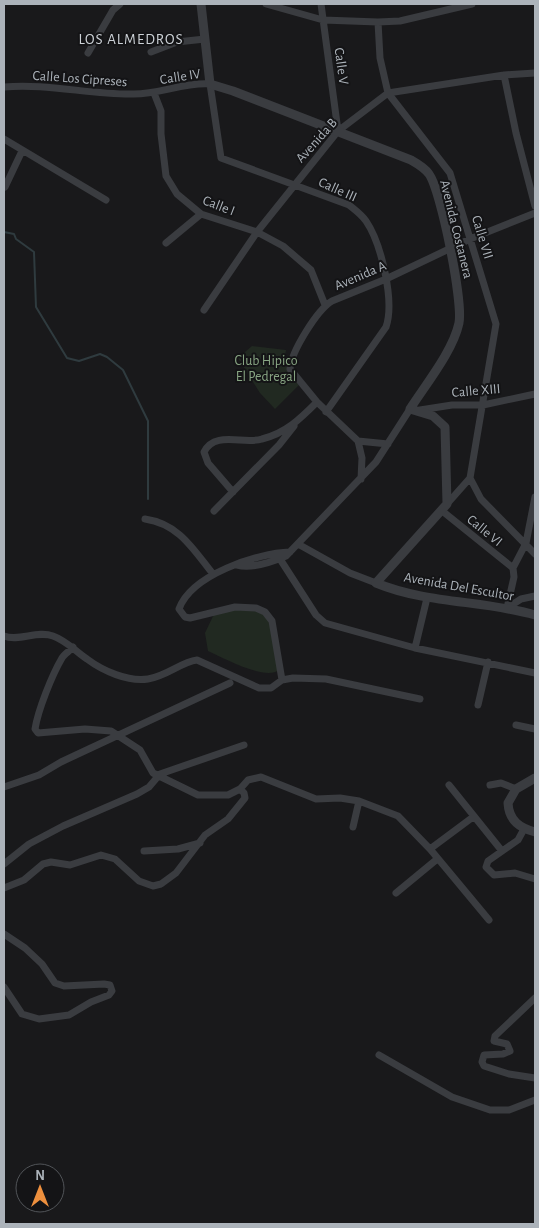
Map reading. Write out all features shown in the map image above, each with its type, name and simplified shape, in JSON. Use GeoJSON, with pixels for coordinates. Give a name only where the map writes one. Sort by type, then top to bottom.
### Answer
{"type":"FeatureCollection","features":[{"type":"Feature","properties":{"kind":"street"},"geometry":{"type":"LineString","coordinates":[[88,53],[113,10],[120,4]]}},
{"type":"Feature","properties":{"kind":"street"},"geometry":{"type":"LineString","coordinates":[[201,4],[210,84]]}},
{"type":"Feature","properties":{"kind":"street"},"geometry":{"type":"LineString","coordinates":[[266,4],[322,20],[378,22],[400,21],[472,4]]}},
{"type":"Feature","properties":{"kind":"street","name":"Calle V"},"geometry":{"type":"LineString","coordinates":[[321,4],[338,131]]}},
{"type":"Feature","properties":{"kind":"street","name":"Calle VII"},"geometry":{"type":"LineString","coordinates":[[378,22],[380,58],[388,93],[450,173],[496,324],[470,478]]}},
{"type":"Feature","properties":{"kind":"street"},"geometry":{"type":"LineString","coordinates":[[151,52],[177,42],[205,39]]}},
{"type":"Feature","properties":{"kind":"street","name":"Avenida B"},"geometry":{"type":"LineString","coordinates":[[204,310],[258,232],[294,184],[338,131],[388,93],[504,74],[535,73]]}},
{"type":"Feature","properties":{"kind":"street"},"geometry":{"type":"LineString","coordinates":[[504,74],[516,133],[535,206]]}},
{"type":"Feature","properties":{"kind":"street","name":"Calle IV"},"geometry":{"type":"LineString","coordinates":[[154,93],[200,84],[210,84]]}},
{"type":"Feature","properties":{"kind":"street","name":"Avenida Costanera"},"geometry":{"type":"LineString","coordinates":[[210,84],[234,91],[411,160],[430,174],[451,248],[458,292],[459,322],[448,349],[388,444],[361,479],[290,552],[280,559]]}},
{"type":"Feature","properties":{"kind":"street","name":"Calle III"},"geometry":{"type":"LineString","coordinates":[[210,84],[221,158],[349,205],[360,213],[374,237],[386,279],[390,308],[386,327],[326,412]]}},
{"type":"Feature","properties":{"kind":"street","name":"Calle Los Cipreses"},"geometry":{"type":"LineString","coordinates":[[4,85],[132,94],[154,93]]}},
{"type":"Feature","properties":{"kind":"street","name":"Calle I"},"geometry":{"type":"LineString","coordinates":[[154,93],[161,111],[161,134],[166,176],[177,194],[201,214],[258,232],[283,246],[311,270],[324,305]]}},
{"type":"Feature","properties":{"kind":"street"},"geometry":{"type":"LineString","coordinates":[[4,139],[106,200]]}},
{"type":"Feature","properties":{"kind":"street"},"geometry":{"type":"LineString","coordinates":[[5,187],[22,151]]}},
{"type":"Feature","properties":{"kind":"street","name":"Avenida A"},"geometry":{"type":"LineString","coordinates":[[358,441],[326,412],[290,369],[291,361],[324,305],[386,279],[470,239],[535,213]]}},
{"type":"Feature","properties":{"kind":"street"},"geometry":{"type":"LineString","coordinates":[[166,243],[201,214]]}},
{"type":"Feature","properties":{"kind":"street","name":"Calle XIII"},"geometry":{"type":"LineString","coordinates":[[420,410],[452,404],[482,405],[535,394]]}},
{"type":"Feature","properties":{"kind":"street"},"geometry":{"type":"LineString","coordinates":[[214,511],[279,445],[317,402]]}},
{"type":"Feature","properties":{"kind":"street"},"geometry":{"type":"LineString","coordinates":[[410,409],[420,410],[438,420],[445,427],[444,507]]}},
{"type":"Feature","properties":{"kind":"street"},"geometry":{"type":"LineString","coordinates":[[233,492],[208,463],[204,452],[207,446],[217,440],[262,439],[296,424]]}},
{"type":"Feature","properties":{"kind":"street"},"geometry":{"type":"LineString","coordinates":[[361,479],[362,458],[358,441],[388,444]]}},
{"type":"Feature","properties":{"kind":"street"},"geometry":{"type":"LineString","coordinates":[[376,583],[470,478],[481,499],[535,554]]}},
{"type":"Feature","properties":{"kind":"street"},"geometry":{"type":"LineString","coordinates":[[507,608],[514,577],[513,568],[526,543],[535,497]]}},
{"type":"Feature","properties":{"kind":"street","name":"Calle VI"},"geometry":{"type":"LineString","coordinates":[[444,507],[513,568]]}},
{"type":"Feature","properties":{"kind":"street"},"geometry":{"type":"LineString","coordinates":[[145,519],[160,521],[171,526],[213,574]]}},
{"type":"Feature","properties":{"kind":"street","name":"Avenida Del Escultor"},"geometry":{"type":"LineString","coordinates":[[298,544],[350,573],[376,583],[427,598],[507,608],[535,615]]}},
{"type":"Feature","properties":{"kind":"street"},"geometry":{"type":"LineString","coordinates":[[282,680],[272,622],[265,612],[246,606],[235,607],[195,618],[186,618],[180,613],[179,609],[184,599],[213,574],[261,556],[290,552]]}},
{"type":"Feature","properties":{"kind":"street"},"geometry":{"type":"LineString","coordinates":[[237,565],[249,566],[280,559],[316,615],[325,623],[415,648],[535,673]]}},
{"type":"Feature","properties":{"kind":"street"},"geometry":{"type":"LineString","coordinates":[[507,608],[521,599],[535,596]]}},
{"type":"Feature","properties":{"kind":"street"},"geometry":{"type":"LineString","coordinates":[[415,648],[427,598]]}},
{"type":"Feature","properties":{"kind":"street"},"geometry":{"type":"LineString","coordinates":[[4,636],[22,638],[50,635],[67,642],[88,660],[124,677],[138,680],[160,677],[191,660],[197,660],[259,688],[271,688],[282,680],[326,679],[420,699]]}},
{"type":"Feature","properties":{"kind":"street"},"geometry":{"type":"LineString","coordinates":[[73,647],[62,657],[36,721],[35,729],[38,733],[111,731],[140,750],[154,773],[160,774],[198,795],[228,795],[240,788],[248,780],[261,777],[316,799],[340,798],[359,801],[398,816],[430,850],[436,860],[489,920]]}},
{"type":"Feature","properties":{"kind":"street"},"geometry":{"type":"LineString","coordinates":[[478,705],[488,662]]}},
{"type":"Feature","properties":{"kind":"street"},"geometry":{"type":"LineString","coordinates":[[4,787],[39,775],[117,736],[230,684]]}},
{"type":"Feature","properties":{"kind":"street"},"geometry":{"type":"LineString","coordinates":[[516,725],[535,729]]}},
{"type":"Feature","properties":{"kind":"street"},"geometry":{"type":"LineString","coordinates":[[4,864],[29,844],[63,826],[137,794],[149,787],[160,774],[244,745]]}},
{"type":"Feature","properties":{"kind":"street"},"geometry":{"type":"LineString","coordinates":[[535,778],[516,789],[509,799],[509,810],[513,820],[524,829],[535,832]]}},
{"type":"Feature","properties":{"kind":"street"},"geometry":{"type":"LineString","coordinates":[[490,785],[501,783],[516,789]]}},
{"type":"Feature","properties":{"kind":"street"},"geometry":{"type":"LineString","coordinates":[[449,785],[502,851]]}},
{"type":"Feature","properties":{"kind":"street"},"geometry":{"type":"LineString","coordinates":[[4,888],[24,880],[43,864],[51,862],[70,865],[101,855],[115,859],[139,881],[153,886],[161,884],[176,874],[206,835],[228,819],[243,802],[245,796],[240,788]]}},
{"type":"Feature","properties":{"kind":"street"},"geometry":{"type":"LineString","coordinates":[[352,827],[359,801]]}},
{"type":"Feature","properties":{"kind":"street"},"geometry":{"type":"LineString","coordinates":[[430,850],[473,817]]}},
{"type":"Feature","properties":{"kind":"street"},"geometry":{"type":"LineString","coordinates":[[524,829],[518,840],[486,864],[488,872],[497,876],[515,874],[535,879]]}},
{"type":"Feature","properties":{"kind":"street"},"geometry":{"type":"LineString","coordinates":[[144,851],[178,848],[200,842]]}},
{"type":"Feature","properties":{"kind":"street"},"geometry":{"type":"LineString","coordinates":[[396,893],[436,860]]}},
{"type":"Feature","properties":{"kind":"street"},"geometry":{"type":"LineString","coordinates":[[4,934],[25,948],[42,964],[55,982],[64,986],[104,984],[110,985],[112,991],[109,995],[91,1002],[69,1016],[39,1018],[22,1014],[4,987]]}},
{"type":"Feature","properties":{"kind":"street"},"geometry":{"type":"LineString","coordinates":[[535,998],[495,1036],[494,1042],[507,1044],[510,1051],[503,1054],[484,1055],[482,1062],[484,1066],[509,1074],[535,1078]]}},
{"type":"Feature","properties":{"kind":"street"},"geometry":{"type":"LineString","coordinates":[[379,1055],[452,1097],[490,1110],[509,1110],[535,1100]]}},
{"type":"Feature","properties":{"kind":"green space","name":"Club Hipico El Pedregal"},"geometry":{"type":"Polygon","coordinates":[[[252,346],[286,350],[285,360],[288,369],[299,385],[275,409],[260,393],[238,358],[252,346]]]}},
{"type":"Feature","properties":{"kind":"green space"},"geometry":{"type":"Polygon","coordinates":[[[235,607],[270,613],[279,670],[273,673],[255,671],[208,651],[205,633],[215,612],[235,607]]]}},
{"type":"Feature","properties":{"kind":"waterway"},"geometry":{"type":"LineString","coordinates":[[4,232],[14,234],[16,239],[34,252],[36,307],[67,358],[79,361],[100,354],[107,357],[123,370],[148,421],[148,499]]}},
{"type":"Feature","properties":{"kind":"district","name":"LOS ALMEDROS"},"geometry":{"type":"Point","coordinates":[131,39]}}]}
